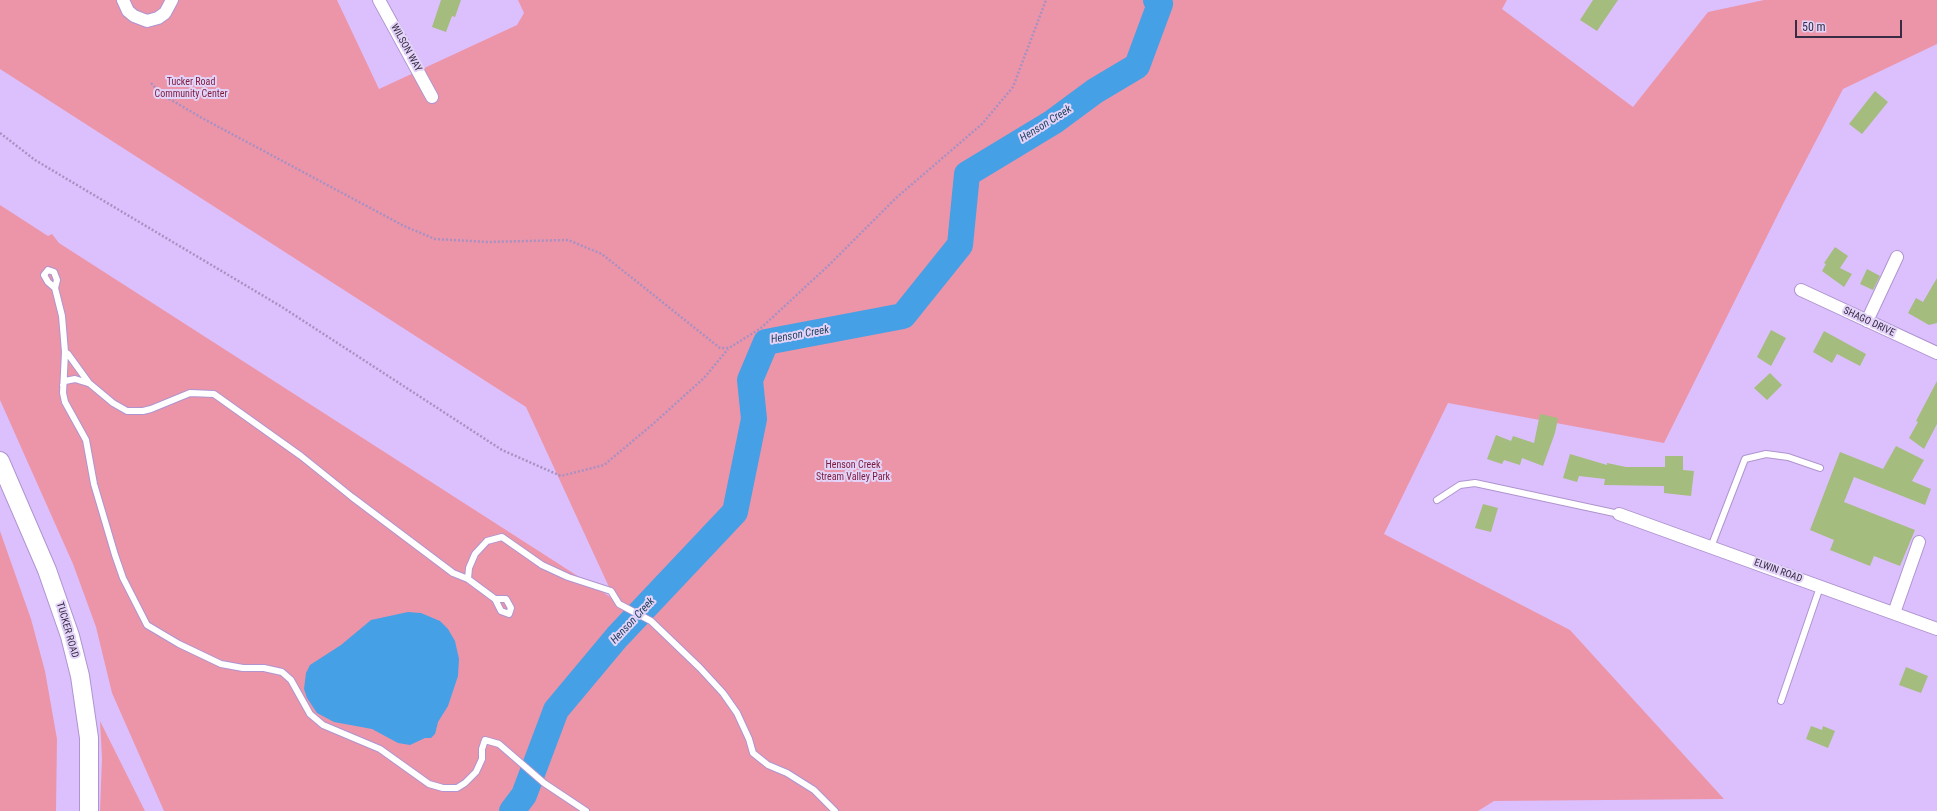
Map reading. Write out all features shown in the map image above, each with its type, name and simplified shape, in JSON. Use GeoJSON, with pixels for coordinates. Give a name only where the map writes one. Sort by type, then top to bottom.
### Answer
{"type":"FeatureCollection","features":[{"type":"Feature","properties":{"kind":"street"},"geometry":{"type":"LineString","coordinates":[[123,0],[128,11],[134,16],[147,21],[158,18],[165,13],[172,0]]}},
{"type":"Feature","properties":{"kind":"street","name":"WILSON WAY"},"geometry":{"type":"LineString","coordinates":[[380,0],[432,97]]}},
{"type":"Feature","properties":{"kind":"street"},"geometry":{"type":"LineString","coordinates":[[1867,321],[1897,257]]}},
{"type":"Feature","properties":{"kind":"street","name":"SHAGO DRIVE"},"geometry":{"type":"LineString","coordinates":[[1801,290],[1937,354]]}},
{"type":"Feature","properties":{"kind":"street","name":"TUCKER ROAD"},"geometry":{"type":"LineString","coordinates":[[0,461],[47,570],[70,636],[80,676],[88,738],[89,811]]}},
{"type":"Feature","properties":{"kind":"street","name":"ELWIN ROAD"},"geometry":{"type":"LineString","coordinates":[[1619,514],[1937,629]]}},
{"type":"Feature","properties":{"kind":"street"},"geometry":{"type":"LineString","coordinates":[[1894,613],[1919,542]]}},
{"type":"Feature","properties":{"kind":"lane"},"geometry":{"type":"LineString","coordinates":[[55,288],[62,316],[64,352],[62,389],[65,402],[86,440],[94,484],[115,555],[123,578],[147,625],[179,644],[221,664],[243,668],[264,668],[282,672],[290,680],[310,714],[323,725],[380,749],[429,784],[443,788],[457,788],[465,784],[476,772],[482,759],[482,749],[485,740],[499,744],[559,794],[586,811]]}},
{"type":"Feature","properties":{"kind":"lane"},"geometry":{"type":"LineString","coordinates":[[64,352],[68,354],[89,383],[120,408],[135,412],[151,409],[190,393],[214,394],[301,456],[352,497],[454,573],[468,579],[495,599]]}},
{"type":"Feature","properties":{"kind":"lane"},"geometry":{"type":"LineString","coordinates":[[63,385],[66,382],[75,379],[89,383]]}},
{"type":"Feature","properties":{"kind":"lane"},"geometry":{"type":"LineString","coordinates":[[1711,547],[1745,459],[1766,454],[1788,457],[1820,468]]}},
{"type":"Feature","properties":{"kind":"lane"},"geometry":{"type":"LineString","coordinates":[[1437,500],[1460,485],[1475,483],[1619,514]]}},
{"type":"Feature","properties":{"kind":"lane"},"geometry":{"type":"LineString","coordinates":[[468,579],[469,568],[475,554],[487,541],[502,537],[542,565],[568,578],[611,591],[619,604],[651,621],[700,668],[723,693],[737,713],[749,739],[753,753],[768,765],[798,779],[814,790],[835,811]]}},
{"type":"Feature","properties":{"kind":"lane"},"geometry":{"type":"LineString","coordinates":[[1781,701],[1820,586]]}},
{"type":"Feature","properties":{"kind":"path"},"geometry":{"type":"LineString","coordinates":[[0,132],[34,160],[282,307],[502,450],[560,476],[604,465],[653,424],[704,378],[729,348],[761,328],[830,264],[896,198],[982,124],[1014,87],[1046,0]]}},
{"type":"Feature","properties":{"kind":"path"},"geometry":{"type":"LineString","coordinates":[[151,83],[161,94],[202,118],[404,226],[435,239],[488,242],[568,240],[602,254],[720,348],[729,348]]}},
{"type":"Feature","properties":{"kind":"green space"},"geometry":{"type":"Polygon","coordinates":[[[0,0],[337,0],[379,89],[517,25],[524,13],[518,0],[1507,0],[1502,9],[1633,107],[1708,12],[1764,0],[1937,0],[1937,44],[1843,89],[1784,202],[1664,443],[1448,403],[1384,534],[1570,630],[1724,799],[1494,801],[1478,811],[164,811],[112,693],[96,627],[73,564],[0,400],[0,205],[48,236],[52,234],[59,243],[615,600],[526,407],[0,69],[0,0]]]}},
{"type":"Feature","properties":{"kind":"green space"},"geometry":{"type":"Polygon","coordinates":[[[0,531],[31,619],[45,671],[57,739],[56,811],[0,811],[0,531]]]}},
{"type":"Feature","properties":{"kind":"green space"},"geometry":{"type":"Polygon","coordinates":[[[100,721],[145,811],[100,811],[102,758],[100,721]]]}},
{"type":"Feature","properties":{"kind":"water"},"geometry":{"type":"Polygon","coordinates":[[[408,612],[421,613],[440,621],[448,629],[455,641],[459,659],[458,676],[448,706],[438,722],[435,734],[431,738],[425,738],[410,745],[398,743],[372,729],[334,722],[317,713],[307,698],[304,689],[306,673],[310,665],[341,645],[371,620],[408,612]]]}},
{"type":"Feature","properties":{"kind":"building"},"geometry":{"type":"Polygon","coordinates":[[[441,0],[461,0],[455,17],[452,16],[446,32],[432,27],[441,0]]]}},
{"type":"Feature","properties":{"kind":"building"},"geometry":{"type":"Polygon","coordinates":[[[1593,0],[1618,0],[1597,31],[1580,20],[1593,0]]]}},
{"type":"Feature","properties":{"kind":"building"},"geometry":{"type":"Polygon","coordinates":[[[1875,91],[1888,102],[1862,134],[1849,124],[1875,91]]]}},
{"type":"Feature","properties":{"kind":"building"},"geometry":{"type":"Polygon","coordinates":[[[1835,247],[1848,256],[1840,268],[1852,274],[1844,287],[1822,271],[1826,264],[1824,263],[1835,247]]]}},
{"type":"Feature","properties":{"kind":"building"},"geometry":{"type":"Polygon","coordinates":[[[1867,269],[1880,276],[1873,290],[1860,284],[1867,269]]]}},
{"type":"Feature","properties":{"kind":"building"},"geometry":{"type":"Polygon","coordinates":[[[1937,278],[1937,323],[1929,325],[1908,313],[1916,298],[1923,302],[1937,278]]]}},
{"type":"Feature","properties":{"kind":"building"},"geometry":{"type":"Polygon","coordinates":[[[1771,330],[1786,338],[1771,366],[1757,357],[1771,330]]]}},
{"type":"Feature","properties":{"kind":"building"},"geometry":{"type":"Polygon","coordinates":[[[1824,331],[1866,354],[1860,366],[1837,354],[1832,363],[1813,352],[1824,331]]]}},
{"type":"Feature","properties":{"kind":"building"},"geometry":{"type":"Polygon","coordinates":[[[1770,373],[1782,385],[1767,400],[1754,388],[1770,373]]]}},
{"type":"Feature","properties":{"kind":"building"},"geometry":{"type":"Polygon","coordinates":[[[1937,381],[1937,424],[1924,449],[1909,438],[1918,422],[1916,421],[1937,381]]]}},
{"type":"Feature","properties":{"kind":"building"},"geometry":{"type":"Polygon","coordinates":[[[1540,414],[1558,418],[1555,433],[1543,466],[1522,458],[1520,465],[1504,460],[1502,464],[1487,459],[1496,435],[1511,441],[1513,436],[1534,443],[1540,414]]]}},
{"type":"Feature","properties":{"kind":"building"},"geometry":{"type":"Polygon","coordinates":[[[1896,446],[1924,460],[1912,481],[1931,489],[1925,505],[1854,477],[1844,502],[1915,530],[1900,566],[1874,556],[1870,566],[1830,550],[1834,540],[1810,530],[1840,452],[1883,469],[1896,446]]]}},
{"type":"Feature","properties":{"kind":"building"},"geometry":{"type":"Polygon","coordinates":[[[1570,454],[1607,465],[1607,463],[1626,467],[1665,467],[1665,456],[1683,456],[1683,470],[1694,471],[1691,496],[1664,493],[1664,486],[1604,485],[1605,479],[1579,476],[1577,482],[1563,478],[1570,454]]]}},
{"type":"Feature","properties":{"kind":"building"},"geometry":{"type":"Polygon","coordinates":[[[1483,504],[1498,508],[1491,532],[1475,528],[1483,504]]]}},
{"type":"Feature","properties":{"kind":"building"},"geometry":{"type":"Polygon","coordinates":[[[1906,667],[1928,676],[1921,693],[1899,685],[1906,667]]]}},
{"type":"Feature","properties":{"kind":"building"},"geometry":{"type":"Polygon","coordinates":[[[1811,726],[1822,730],[1823,726],[1835,731],[1828,748],[1806,739],[1811,726]]]}},
{"type":"Feature","properties":{"kind":"waterway","name":"Henson Creek"},"geometry":{"type":"LineString","coordinates":[[512,811],[524,795],[556,710],[617,637],[735,512],[754,419],[750,380],[766,342],[903,316],[960,245],[967,174],[1053,122],[1095,91],[1137,66],[1160,4],[1156,0]]}},
{"type":"Feature","properties":{"kind":"park label","name":"Tucker Road Community Center"},"geometry":{"type":"Point","coordinates":[191,88]}},
{"type":"Feature","properties":{"kind":"park label","name":"Henson Creek Stream Valley Park"},"geometry":{"type":"Point","coordinates":[853,470]}}]}
